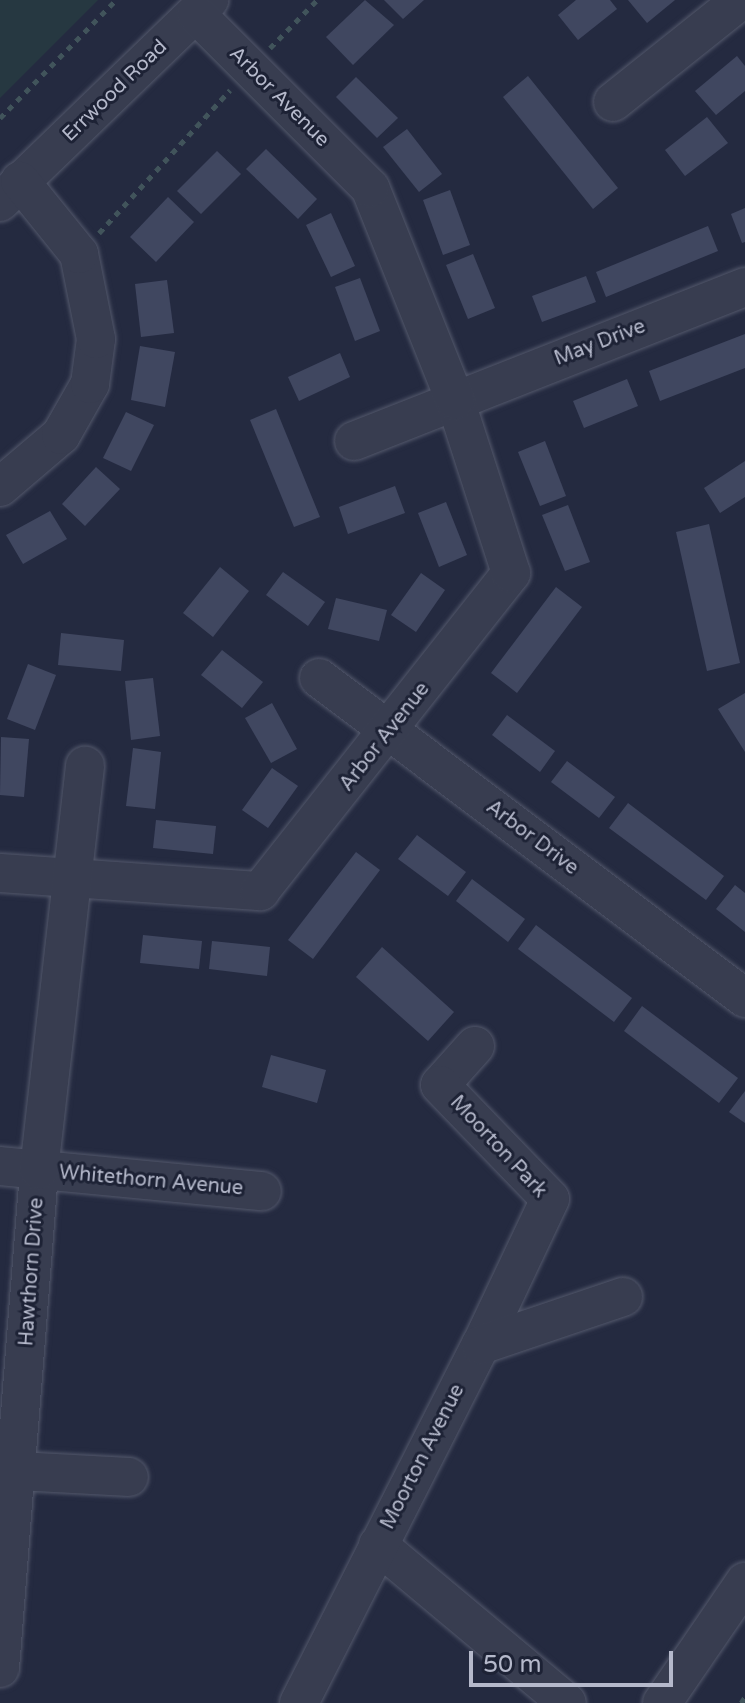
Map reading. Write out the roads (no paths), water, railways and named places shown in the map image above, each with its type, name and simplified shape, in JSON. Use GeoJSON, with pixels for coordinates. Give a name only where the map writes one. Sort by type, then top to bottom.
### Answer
{"type":"FeatureCollection","features":[{"type":"Feature","properties":{"kind":"street"},"geometry":{"type":"LineString","coordinates":[[613,102],[741,0]]}},
{"type":"Feature","properties":{"kind":"street","name":"Arbor Avenue"},"geometry":{"type":"LineString","coordinates":[[0,873],[260,891],[389,732],[511,573],[455,400],[370,188],[250,68],[202,7]]}},
{"type":"Feature","properties":{"kind":"street","name":"Errwood Road"},"geometry":{"type":"LineString","coordinates":[[0,487],[61,435],[90,384],[96,339],[79,254],[10,192],[202,7]]}},
{"type":"Feature","properties":{"kind":"street","name":"May Drive"},"geometry":{"type":"LineString","coordinates":[[455,400],[745,287]]}},
{"type":"Feature","properties":{"kind":"street"},"geometry":{"type":"LineString","coordinates":[[354,441],[455,400]]}},
{"type":"Feature","properties":{"kind":"street","name":"Arbor Drive"},"geometry":{"type":"LineString","coordinates":[[319,678],[745,998]]}},
{"type":"Feature","properties":{"kind":"street"},"geometry":{"type":"LineString","coordinates":[[72,878],[85,766]]}},
{"type":"Feature","properties":{"kind":"street","name":"Hawthorn Drive"},"geometry":{"type":"LineString","coordinates":[[0,1668],[18,1471],[39,1170],[72,878]]}},
{"type":"Feature","properties":{"kind":"street","name":"Moorton Park"},"geometry":{"type":"LineString","coordinates":[[475,1046],[440,1085],[550,1199],[481,1345]]}},
{"type":"Feature","properties":{"kind":"street","name":"Whitethorn Avenue"},"geometry":{"type":"LineString","coordinates":[[0,1166],[262,1191]]}},
{"type":"Feature","properties":{"kind":"street"},"geometry":{"type":"LineString","coordinates":[[481,1345],[623,1297]]}},
{"type":"Feature","properties":{"kind":"street","name":"Moorton Avenue"},"geometry":{"type":"LineString","coordinates":[[299,1703],[481,1345]]}},
{"type":"Feature","properties":{"kind":"street"},"geometry":{"type":"LineString","coordinates":[[18,1471],[129,1477]]}},
{"type":"Feature","properties":{"kind":"street"},"geometry":{"type":"LineString","coordinates":[[378,1545],[567,1703]]}},
{"type":"Feature","properties":{"kind":"street"},"geometry":{"type":"LineString","coordinates":[[662,1703],[745,1582]]}}]}
